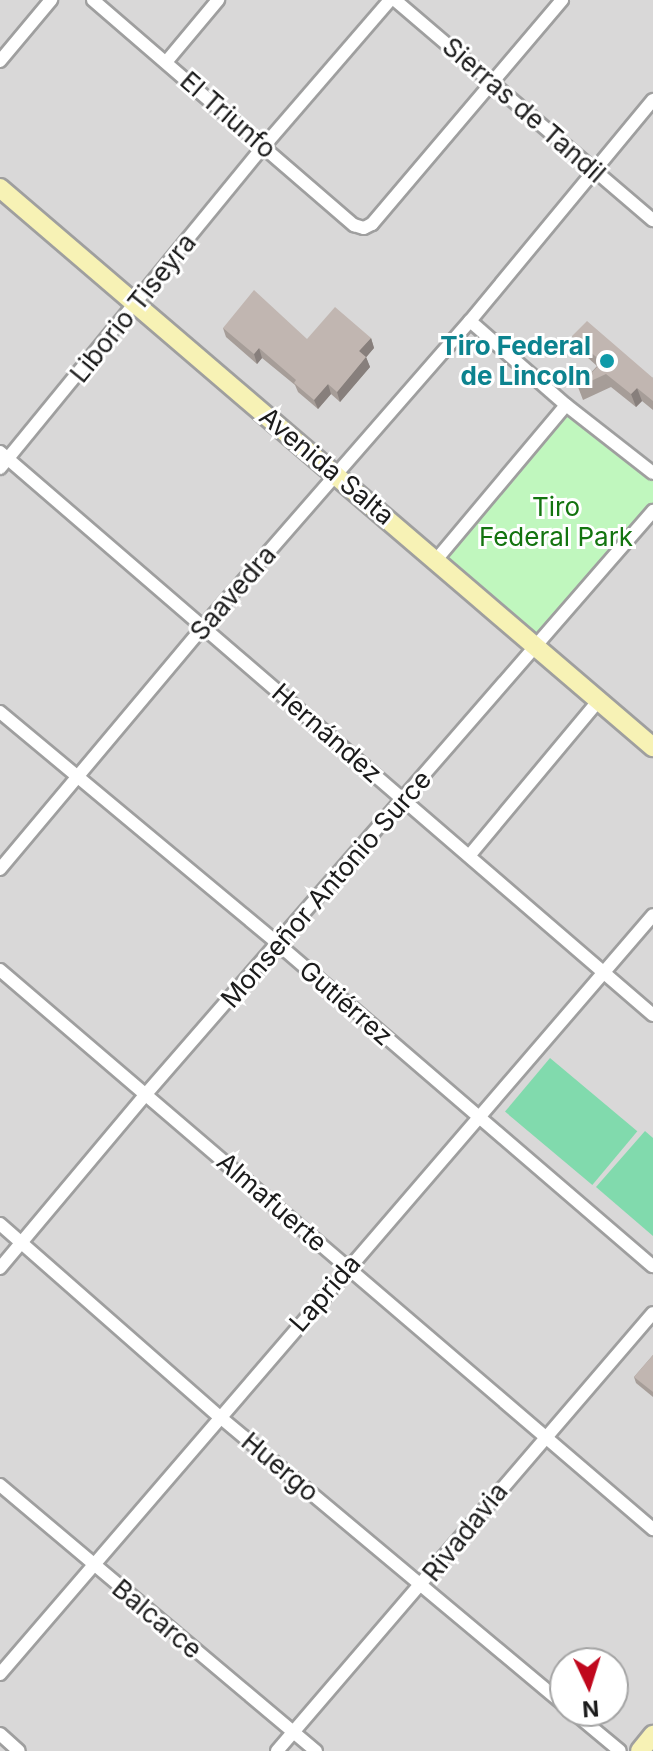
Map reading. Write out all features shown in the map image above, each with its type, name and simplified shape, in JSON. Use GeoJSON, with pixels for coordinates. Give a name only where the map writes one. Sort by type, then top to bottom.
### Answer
{"type":"FeatureCollection","features":[{"type":"Feature","properties":{"kind":"main road","name":"Avenida Salta"},"geometry":{"type":"LineString","coordinates":[[0,188],[653,747]]}},
{"type":"Feature","properties":{"kind":"main road"},"geometry":{"type":"LineString","coordinates":[[640,1751],[653,1735]]}},
{"type":"Feature","properties":{"kind":"street"},"geometry":{"type":"LineString","coordinates":[[0,61],[51,0]]}},
{"type":"Feature","properties":{"kind":"street","name":"El Triunfo"},"geometry":{"type":"LineString","coordinates":[[93,0],[354,225],[364,228],[372,224],[492,83]]}},
{"type":"Feature","properties":{"kind":"street"},"geometry":{"type":"LineString","coordinates":[[167,61],[218,0]]}},
{"type":"Feature","properties":{"kind":"street","name":"Sierras de Tandil"},"geometry":{"type":"LineString","coordinates":[[392,0],[653,220]]}},
{"type":"Feature","properties":{"kind":"street","name":"Liborio Tiseyra"},"geometry":{"type":"LineString","coordinates":[[3,460],[137,305],[264,146],[392,0]]}},
{"type":"Feature","properties":{"kind":"street"},"geometry":{"type":"LineString","coordinates":[[492,83],[562,0]]}},
{"type":"Feature","properties":{"kind":"street","name":"Saavedra"},"geometry":{"type":"LineString","coordinates":[[0,869],[203,627],[470,321],[653,100]]}},
{"type":"Feature","properties":{"kind":"street"},"geometry":{"type":"LineString","coordinates":[[470,321],[566,405],[653,473]]}},
{"type":"Feature","properties":{"kind":"street"},"geometry":{"type":"LineString","coordinates":[[436,560],[566,405]]}},
{"type":"Feature","properties":{"kind":"street","name":"Hernández"},"geometry":{"type":"LineString","coordinates":[[3,460],[203,627],[653,1015]]}},
{"type":"Feature","properties":{"kind":"street","name":"Monseñor Antonio Surce"},"geometry":{"type":"LineString","coordinates":[[0,1268],[146,1094],[653,511]]}},
{"type":"Feature","properties":{"kind":"street"},"geometry":{"type":"LineString","coordinates":[[469,856],[598,701]]}},
{"type":"Feature","properties":{"kind":"street","name":"Gutiérrez"},"geometry":{"type":"LineString","coordinates":[[0,712],[278,944],[653,1266]]}},
{"type":"Feature","properties":{"kind":"street","name":"Laprida"},"geometry":{"type":"LineString","coordinates":[[0,1674],[653,915]]}},
{"type":"Feature","properties":{"kind":"street","name":"Almafuerte"},"geometry":{"type":"LineString","coordinates":[[0,970],[653,1529]]}},
{"type":"Feature","properties":{"kind":"street","name":"Huergo"},"geometry":{"type":"LineString","coordinates":[[0,1224],[220,1417],[549,1692]]}},
{"type":"Feature","properties":{"kind":"street","name":"Rivadavia"},"geometry":{"type":"LineString","coordinates":[[277,1751],[421,1586],[544,1436],[653,1313]]}},
{"type":"Feature","properties":{"kind":"street","name":"Balcarce"},"geometry":{"type":"LineString","coordinates":[[0,1485],[92,1566],[316,1751]]}},
{"type":"Feature","properties":{"kind":"street"},"geometry":{"type":"LineString","coordinates":[[591,1727],[620,1751]]}},
{"type":"Feature","properties":{"kind":"street"},"geometry":{"type":"LineString","coordinates":[[0,1734],[19,1751]]}},
{"type":"Feature","properties":{"kind":"shaded area"},"geometry":{"type":"Polygon","coordinates":[[[0,0],[653,0],[653,1751],[0,1751],[0,0]]]}},
{"type":"Feature","properties":{"kind":"green space","name":"Tiro Federal Park"},"geometry":{"type":"Polygon","coordinates":[[[566,405],[653,473],[653,511],[538,646],[436,560],[566,405]]]}},
{"type":"Feature","properties":{"kind":"green space"},"geometry":{"type":"Polygon","coordinates":[[[550,1058],[637,1131],[592,1185],[505,1112],[550,1058]]]}},
{"type":"Feature","properties":{"kind":"green space"},"geometry":{"type":"Polygon","coordinates":[[[645,1131],[653,1138],[653,1236],[596,1187],[645,1131]]]}},
{"type":"Feature","properties":{"kind":"building"},"geometry":{"type":"Polygon","coordinates":[[[254,290],[307,339],[335,307],[371,338],[359,351],[366,357],[337,392],[328,384],[314,400],[259,348],[254,354],[223,328],[254,290]]]}},
{"type":"Feature","properties":{"kind":"building"},"geometry":{"type":"Polygon","coordinates":[[[587,321],[653,378],[653,401],[637,388],[631,394],[606,374],[578,387],[602,362],[572,336],[587,321]]]}},
{"type":"Feature","properties":{"kind":"building"},"geometry":{"type":"Polygon","coordinates":[[[653,1355],[653,1392],[634,1377],[653,1355]]]}},
{"type":"Feature","properties":{"kind":"place","name":"Tiro Federal de Lincoln"},"geometry":{"type":"Point","coordinates":[607,361]}}]}
